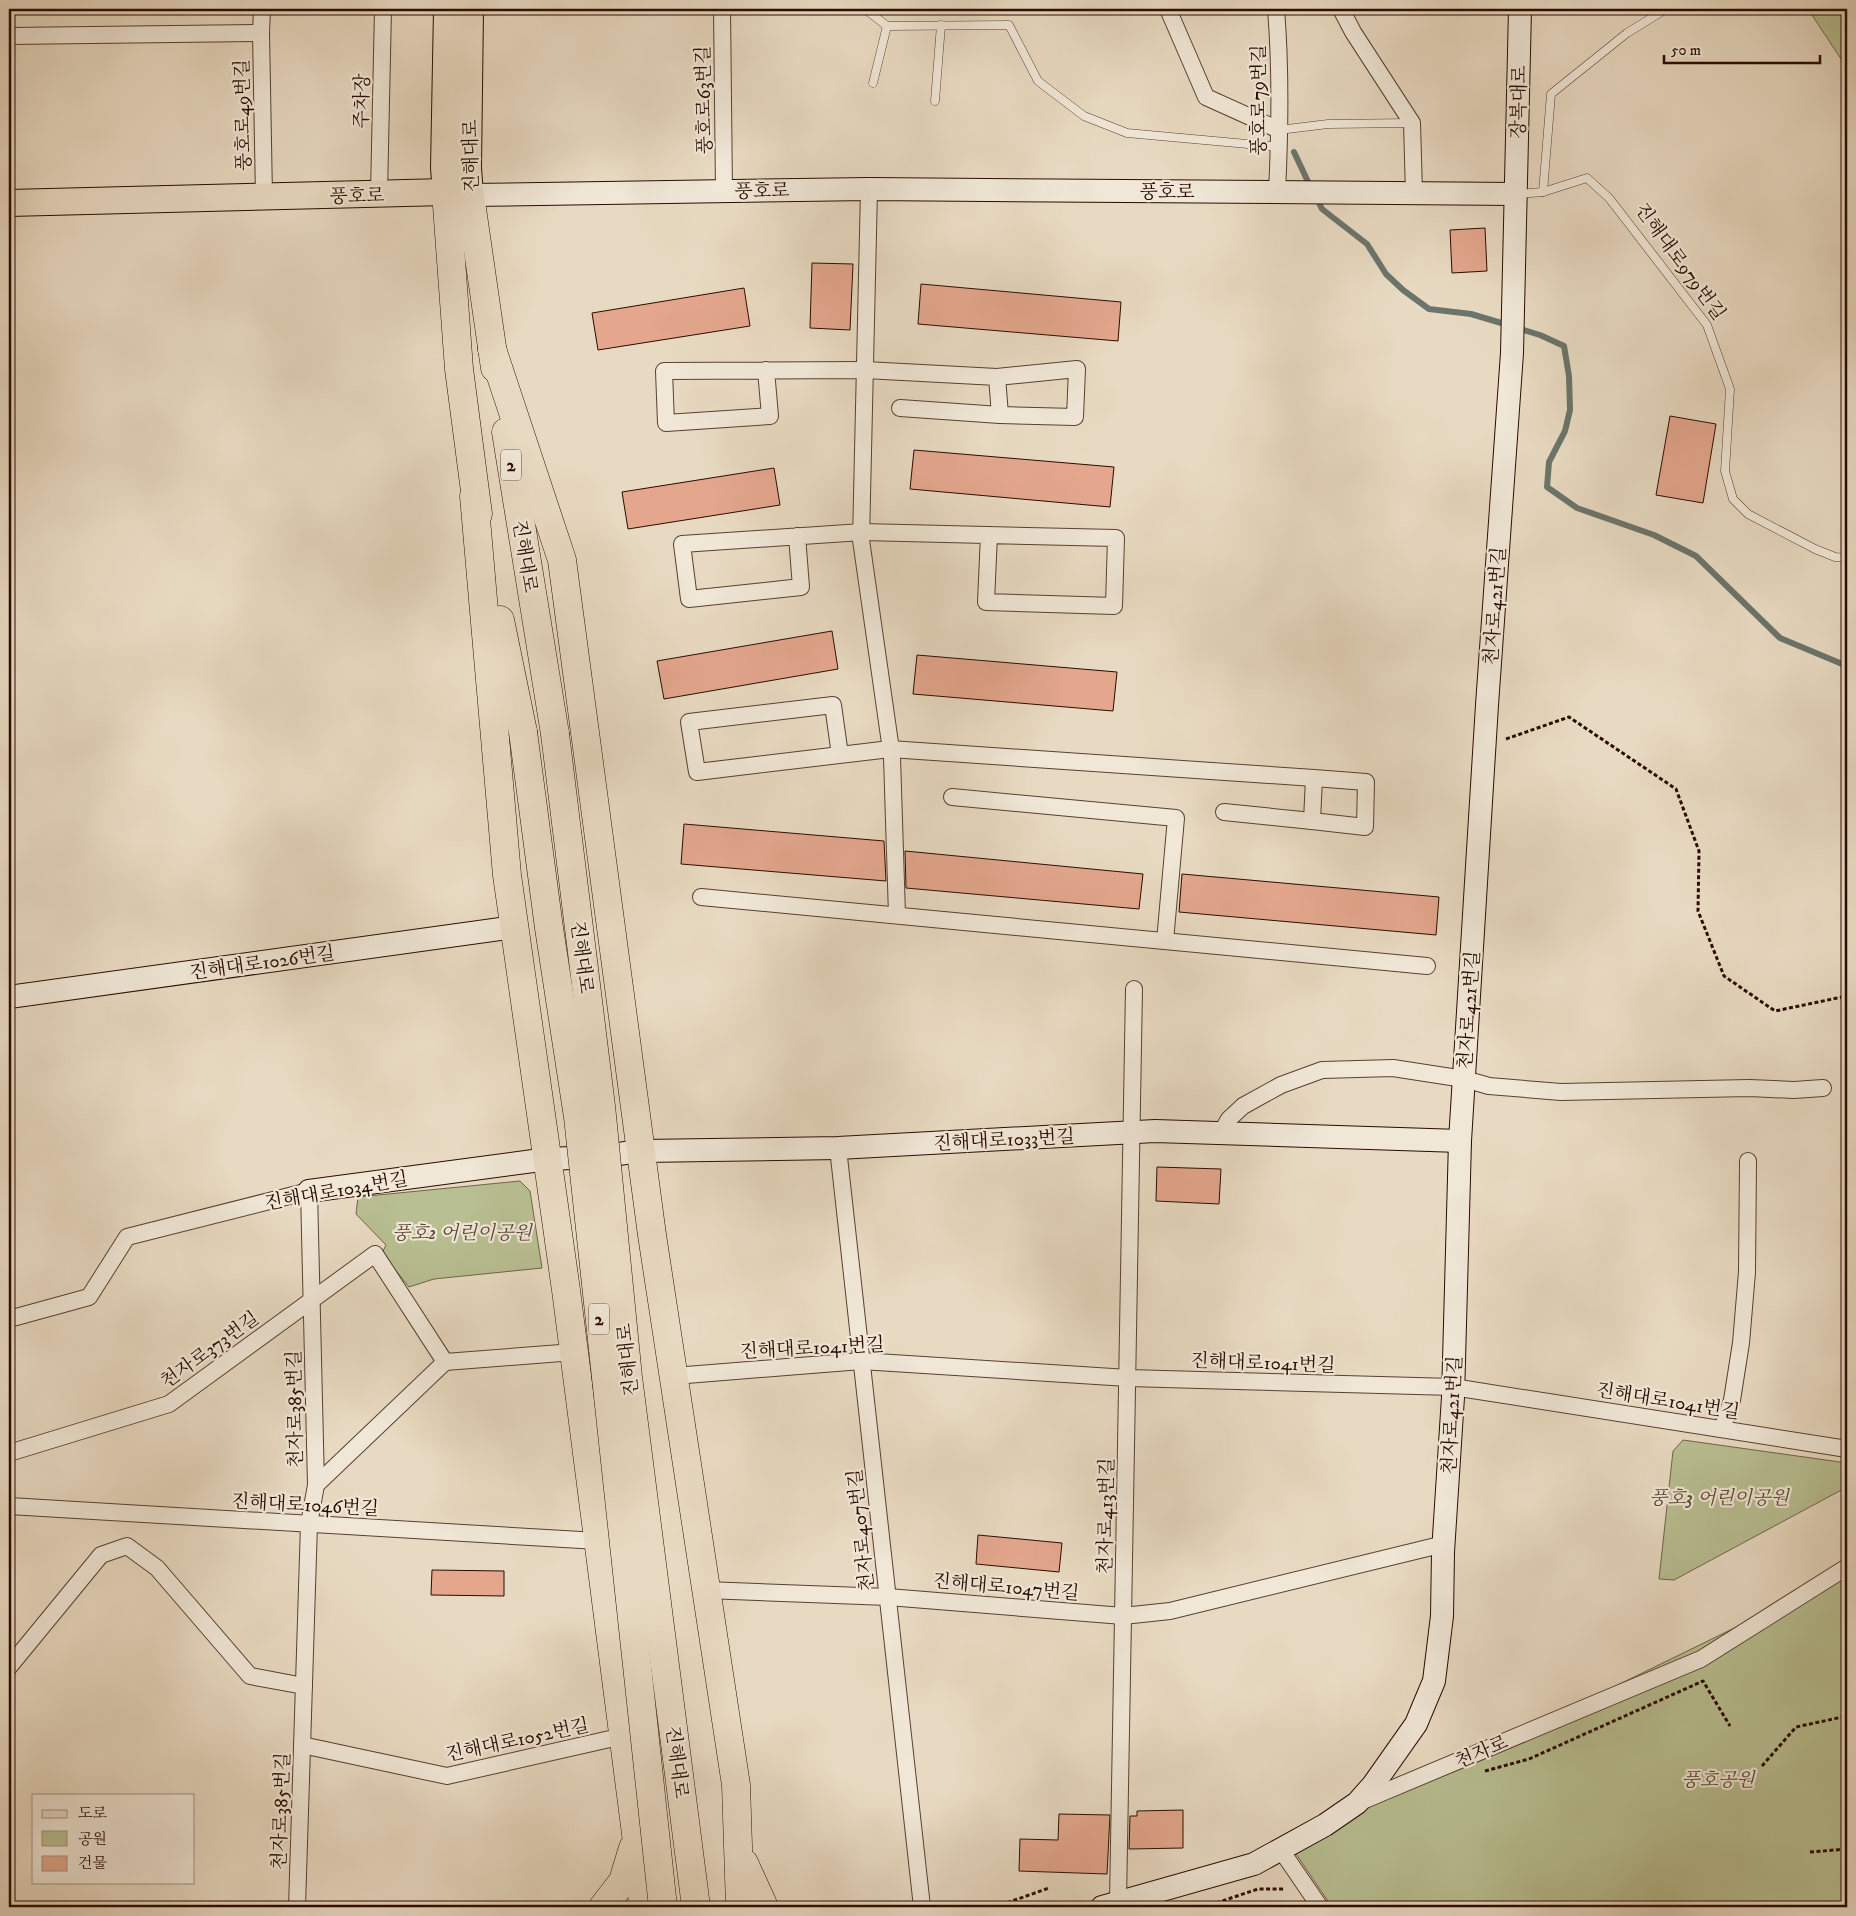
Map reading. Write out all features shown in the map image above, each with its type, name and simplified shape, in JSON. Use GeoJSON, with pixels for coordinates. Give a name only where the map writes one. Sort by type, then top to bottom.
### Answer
{"type":"FeatureCollection","features":[{"type":"Feature","properties":{"kind":"highway","name":"진해대로"},"geometry":{"type":"LineString","coordinates":[[458,194],[492,349],[555,734],[601,1106],[628,1377],[696,1907]]}},
{"type":"Feature","properties":{"kind":"highway","name":"진해대로"},"geometry":{"type":"LineString","coordinates":[[458,194],[459,369],[474,496],[523,732],[549,928],[578,1117],[663,1907]]}},
{"type":"Feature","properties":{"kind":"highway"},"geometry":{"type":"LineString","coordinates":[[492,349],[562,560],[641,1151],[736,1785],[740,1907]]}},
{"type":"Feature","properties":{"kind":"highway"},"geometry":{"type":"LineString","coordinates":[[474,496],[507,875],[574,1352],[636,1837],[643,1907]]}},
{"type":"Feature","properties":{"kind":"highway"},"geometry":{"type":"LineString","coordinates":[[603,1907],[623,1881],[636,1837]]}},
{"type":"Feature","properties":{"kind":"highway"},"geometry":{"type":"LineString","coordinates":[[738,1851],[764,1907]]}},
{"type":"Feature","properties":{"kind":"main road","name":"진해대로"},"geometry":{"type":"LineString","coordinates":[[447,9],[444,168],[458,194]]}},
{"type":"Feature","properties":{"kind":"main road","name":"진해대로"},"geometry":{"type":"LineString","coordinates":[[458,194],[468,168],[470,9]]}},
{"type":"Feature","properties":{"kind":"main road","name":"풍호로"},"geometry":{"type":"LineString","coordinates":[[9,202],[458,194]]}},
{"type":"Feature","properties":{"kind":"street","name":"풍호로49번길"},"geometry":{"type":"LineString","coordinates":[[262,9],[264,197]]}},
{"type":"Feature","properties":{"kind":"street","name":"주차장"},"geometry":{"type":"LineString","coordinates":[[379,194],[383,9]]}},
{"type":"Feature","properties":{"kind":"street","name":"풍호로63번길"},"geometry":{"type":"LineString","coordinates":[[722,9],[724,191]]}},
{"type":"Feature","properties":{"kind":"street"},"geometry":{"type":"LineString","coordinates":[[1168,9],[1206,97],[1279,139]]}},
{"type":"Feature","properties":{"kind":"street","name":"풍호로79번길"},"geometry":{"type":"LineString","coordinates":[[1276,9],[1279,44],[1277,192]]}},
{"type":"Feature","properties":{"kind":"street"},"geometry":{"type":"LineString","coordinates":[[1341,9],[1353,32],[1412,123],[1414,193]]}},
{"type":"Feature","properties":{"kind":"street","name":"장복대로"},"geometry":{"type":"LineString","coordinates":[[1516,194],[1520,9]]}},
{"type":"Feature","properties":{"kind":"street","name":"풍호로49번길"},"geometry":{"type":"LineString","coordinates":[[9,36],[261,33]]}},
{"type":"Feature","properties":{"kind":"street","name":"풍호로"},"geometry":{"type":"LineString","coordinates":[[458,194],[869,189],[1516,194]]}},
{"type":"Feature","properties":{"kind":"street"},"geometry":{"type":"LineString","coordinates":[[869,189],[862,532],[890,749],[897,915]]}},
{"type":"Feature","properties":{"kind":"street","name":"천자로421번길"},"geometry":{"type":"LineString","coordinates":[[1357,1804],[1373,1786],[1416,1724],[1434,1681],[1442,1616],[1453,1387],[1460,1141],[1512,353],[1516,194]]}},
{"type":"Feature","properties":{"kind":"street"},"geometry":{"type":"LineString","coordinates":[[766,370],[770,416],[666,423],[664,371],[766,370],[865,370],[997,377],[1077,369],[1075,417],[1000,415],[900,408]]}},
{"type":"Feature","properties":{"kind":"street"},"geometry":{"type":"LineString","coordinates":[[997,377],[1000,415]]}},
{"type":"Feature","properties":{"kind":"street"},"geometry":{"type":"LineString","coordinates":[[797,536],[801,587],[689,600],[682,544],[797,536],[862,532],[989,535],[1116,538],[1114,606],[986,602],[989,535]]}},
{"type":"Feature","properties":{"kind":"street"},"geometry":{"type":"LineString","coordinates":[[840,755],[833,705],[689,722],[697,772],[840,755],[890,749],[1366,782],[1365,827],[1224,812]]}},
{"type":"Feature","properties":{"kind":"street"},"geometry":{"type":"LineString","coordinates":[[1312,821],[1314,778]]}},
{"type":"Feature","properties":{"kind":"street"},"geometry":{"type":"LineString","coordinates":[[952,797],[1176,818],[1165,941]]}},
{"type":"Feature","properties":{"kind":"street"},"geometry":{"type":"LineString","coordinates":[[701,897],[1427,966]]}},
{"type":"Feature","properties":{"kind":"street","name":"진해대로1026번길"},"geometry":{"type":"LineString","coordinates":[[9,997],[514,927]]}},
{"type":"Feature","properties":{"kind":"street","name":"천자로413번길"},"geometry":{"type":"LineString","coordinates":[[1113,1905],[1123,1616],[1134,989]]}},
{"type":"Feature","properties":{"kind":"street"},"geometry":{"type":"LineString","coordinates":[[1221,1133],[1229,1119],[1243,1106],[1281,1085],[1322,1070],[1393,1068],[1464,1079],[1489,1086],[1561,1092],[1749,1088],[1794,1090],[1823,1088]]}},
{"type":"Feature","properties":{"kind":"street","name":"진해대로1033번길"},"geometry":{"type":"LineString","coordinates":[[548,1159],[595,1157],[641,1151],[838,1148],[1132,1132],[1460,1141]]}},
{"type":"Feature","properties":{"kind":"street","name":"천자로407번길"},"geometry":{"type":"LineString","coordinates":[[838,1148],[922,1907]]}},
{"type":"Feature","properties":{"kind":"street","name":"진해대로1034번길"},"geometry":{"type":"LineString","coordinates":[[9,1319],[89,1297],[127,1236],[309,1191],[548,1159]]}},
{"type":"Feature","properties":{"kind":"street"},"geometry":{"type":"LineString","coordinates":[[1722,1429],[1732,1400],[1741,1343],[1747,1272],[1748,1161]]}},
{"type":"Feature","properties":{"kind":"street","name":"천자로385번길"},"geometry":{"type":"LineString","coordinates":[[297,1907],[309,1524],[316,1485],[309,1191]]}},
{"type":"Feature","properties":{"kind":"street","name":"천자로373번길"},"geometry":{"type":"LineString","coordinates":[[9,1453],[169,1404],[375,1254],[445,1362]]}},
{"type":"Feature","properties":{"kind":"street"},"geometry":{"type":"LineString","coordinates":[[316,1485],[445,1362],[574,1352]]}},
{"type":"Feature","properties":{"kind":"street","name":"진해대로1041번길"},"geometry":{"type":"LineString","coordinates":[[674,1376],[861,1361],[1128,1378],[1453,1387],[1847,1449]]}},
{"type":"Feature","properties":{"kind":"street","name":"진해대로1046번길"},"geometry":{"type":"LineString","coordinates":[[9,1506],[598,1541]]}},
{"type":"Feature","properties":{"kind":"street","name":"진해대로1047번길"},"geometry":{"type":"LineString","coordinates":[[706,1590],[888,1597],[1123,1616],[1170,1611],[1444,1544]]}},
{"type":"Feature","properties":{"kind":"street"},"geometry":{"type":"LineString","coordinates":[[9,1667],[101,1555],[128,1546],[157,1568],[250,1676],[304,1686]]}},
{"type":"Feature","properties":{"kind":"street","name":"천자로"},"geometry":{"type":"LineString","coordinates":[[1113,1905],[1254,1864],[1325,1825],[1357,1804],[1701,1659],[1847,1567]]}},
{"type":"Feature","properties":{"kind":"street","name":"진해대로1052번길"},"geometry":{"type":"LineString","coordinates":[[302,1745],[447,1776],[623,1736]]}},
{"type":"Feature","properties":{"kind":"street"},"geometry":{"type":"LineString","coordinates":[[1281,1850],[1320,1907]]}},
{"type":"Feature","properties":{"kind":"lane"},"geometry":{"type":"LineString","coordinates":[[865,9],[887,26],[1009,25],[1038,81],[1084,116],[1127,133],[1279,139],[1328,124],[1412,123]]}},
{"type":"Feature","properties":{"kind":"lane"},"geometry":{"type":"LineString","coordinates":[[1542,192],[1551,94],[1627,33],[1666,9]]}},
{"type":"Feature","properties":{"kind":"lane"},"geometry":{"type":"LineString","coordinates":[[935,101],[941,25]]}},
{"type":"Feature","properties":{"kind":"lane"},"geometry":{"type":"LineString","coordinates":[[873,83],[887,26]]}},
{"type":"Feature","properties":{"kind":"lane","name":"진해대로979번길"},"geometry":{"type":"LineString","coordinates":[[1516,194],[1542,192],[1587,178],[1609,198],[1707,325],[1730,389],[1725,471],[1732,499],[1748,514],[1835,557],[1847,558]]}},
{"type":"Feature","properties":{"kind":"path"},"geometry":{"type":"LineString","coordinates":[[1485,740],[1510,739],[1569,717],[1676,789],[1699,851],[1698,911],[1724,976],[1775,1011],[1847,996]]}},
{"type":"Feature","properties":{"kind":"path"},"geometry":{"type":"LineString","coordinates":[[1484,1772],[1529,1759],[1704,1681],[1730,1726]]}},
{"type":"Feature","properties":{"kind":"path"},"geometry":{"type":"LineString","coordinates":[[1762,1766],[1796,1728],[1847,1716]]}},
{"type":"Feature","properties":{"kind":"path"},"geometry":{"type":"LineString","coordinates":[[1810,1852],[1847,1849]]}},
{"type":"Feature","properties":{"kind":"path"},"geometry":{"type":"LineString","coordinates":[[995,1907],[1049,1888]]}},
{"type":"Feature","properties":{"kind":"path"},"geometry":{"type":"LineString","coordinates":[[1204,1907],[1258,1889],[1308,1890]]}},
{"type":"Feature","properties":{"kind":"green space"},"geometry":{"type":"Polygon","coordinates":[[[1808,9],[1847,9],[1847,68],[1808,9]]]}},
{"type":"Feature","properties":{"kind":"green space","name":"풍호2 어린이공원"},"geometry":{"type":"Polygon","coordinates":[[[520,1181],[530,1191],[542,1268],[434,1279],[409,1287],[382,1253],[386,1245],[356,1214],[358,1197],[520,1181]]]}},
{"type":"Feature","properties":{"kind":"green space","name":"풍호3 어린이공원"},"geometry":{"type":"Polygon","coordinates":[[[1683,1440],[1847,1463],[1847,1487],[1674,1580],[1659,1579],[1673,1451],[1683,1440]]]}},
{"type":"Feature","properties":{"kind":"green space","name":"풍호공원"},"geometry":{"type":"Polygon","coordinates":[[[1847,1573],[1847,1907],[1332,1907],[1290,1845],[1847,1573]]]}},
{"type":"Feature","properties":{"kind":"building"},"geometry":{"type":"Polygon","coordinates":[[[1485,228],[1487,271],[1452,273],[1450,230],[1485,228]]]}},
{"type":"Feature","properties":{"kind":"building"},"geometry":{"type":"Polygon","coordinates":[[[812,263],[853,264],[850,330],[810,328],[812,263]]]}},
{"type":"Feature","properties":{"kind":"building"},"geometry":{"type":"Polygon","coordinates":[[[921,284],[1121,302],[1118,341],[918,324],[921,284]]]}},
{"type":"Feature","properties":{"kind":"building"},"geometry":{"type":"Polygon","coordinates":[[[744,288],[750,326],[598,350],[592,313],[744,288]]]}},
{"type":"Feature","properties":{"kind":"building"},"geometry":{"type":"Polygon","coordinates":[[[1670,416],[1716,424],[1703,503],[1656,495],[1670,416]]]}},
{"type":"Feature","properties":{"kind":"building"},"geometry":{"type":"Polygon","coordinates":[[[914,450],[1114,467],[1110,507],[910,489],[914,450]]]}},
{"type":"Feature","properties":{"kind":"building"},"geometry":{"type":"Polygon","coordinates":[[[774,468],[780,505],[628,529],[622,492],[774,468]]]}},
{"type":"Feature","properties":{"kind":"building"},"geometry":{"type":"Polygon","coordinates":[[[832,631],[838,669],[664,699],[657,661],[832,631]]]}},
{"type":"Feature","properties":{"kind":"building"},"geometry":{"type":"Polygon","coordinates":[[[917,655],[1117,672],[1113,711],[913,694],[917,655]]]}},
{"type":"Feature","properties":{"kind":"building"},"geometry":{"type":"Polygon","coordinates":[[[684,824],[884,841],[886,881],[681,864],[684,824]]]}},
{"type":"Feature","properties":{"kind":"building"},"geometry":{"type":"Polygon","coordinates":[[[905,851],[1143,874],[1139,909],[906,888],[905,851]]]}},
{"type":"Feature","properties":{"kind":"building"},"geometry":{"type":"Polygon","coordinates":[[[1182,874],[1439,897],[1436,935],[1179,912],[1182,874]]]}},
{"type":"Feature","properties":{"kind":"building"},"geometry":{"type":"Polygon","coordinates":[[[1157,1167],[1221,1169],[1219,1204],[1156,1201],[1157,1167]]]}},
{"type":"Feature","properties":{"kind":"building"},"geometry":{"type":"Polygon","coordinates":[[[978,1535],[1062,1543],[1059,1572],[976,1564],[978,1535]]]}},
{"type":"Feature","properties":{"kind":"building"},"geometry":{"type":"Polygon","coordinates":[[[432,1570],[504,1571],[504,1596],[431,1595],[432,1570]]]}},
{"type":"Feature","properties":{"kind":"building"},"geometry":{"type":"Polygon","coordinates":[[[1183,1810],[1183,1848],[1129,1849],[1130,1816],[1137,1816],[1137,1811],[1183,1810]]]}},
{"type":"Feature","properties":{"kind":"building"},"geometry":{"type":"Polygon","coordinates":[[[1059,1814],[1110,1815],[1107,1874],[1019,1871],[1020,1839],[1058,1840],[1059,1814]]]}},
{"type":"Feature","properties":{"kind":"waterway"},"geometry":{"type":"LineString","coordinates":[[1294,152],[1311,188]]}},
{"type":"Feature","properties":{"kind":"waterway"},"geometry":{"type":"LineString","coordinates":[[1316,197],[1322,209],[1367,244],[1386,274],[1403,290],[1429,309],[1471,314],[1508,325]]}},
{"type":"Feature","properties":{"kind":"waterway"},"geometry":{"type":"LineString","coordinates":[[1517,328],[1540,335],[1564,346],[1569,376],[1570,410],[1565,431],[1549,462],[1547,487],[1577,508],[1654,535],[1696,556],[1780,638],[1847,666]]}}]}
